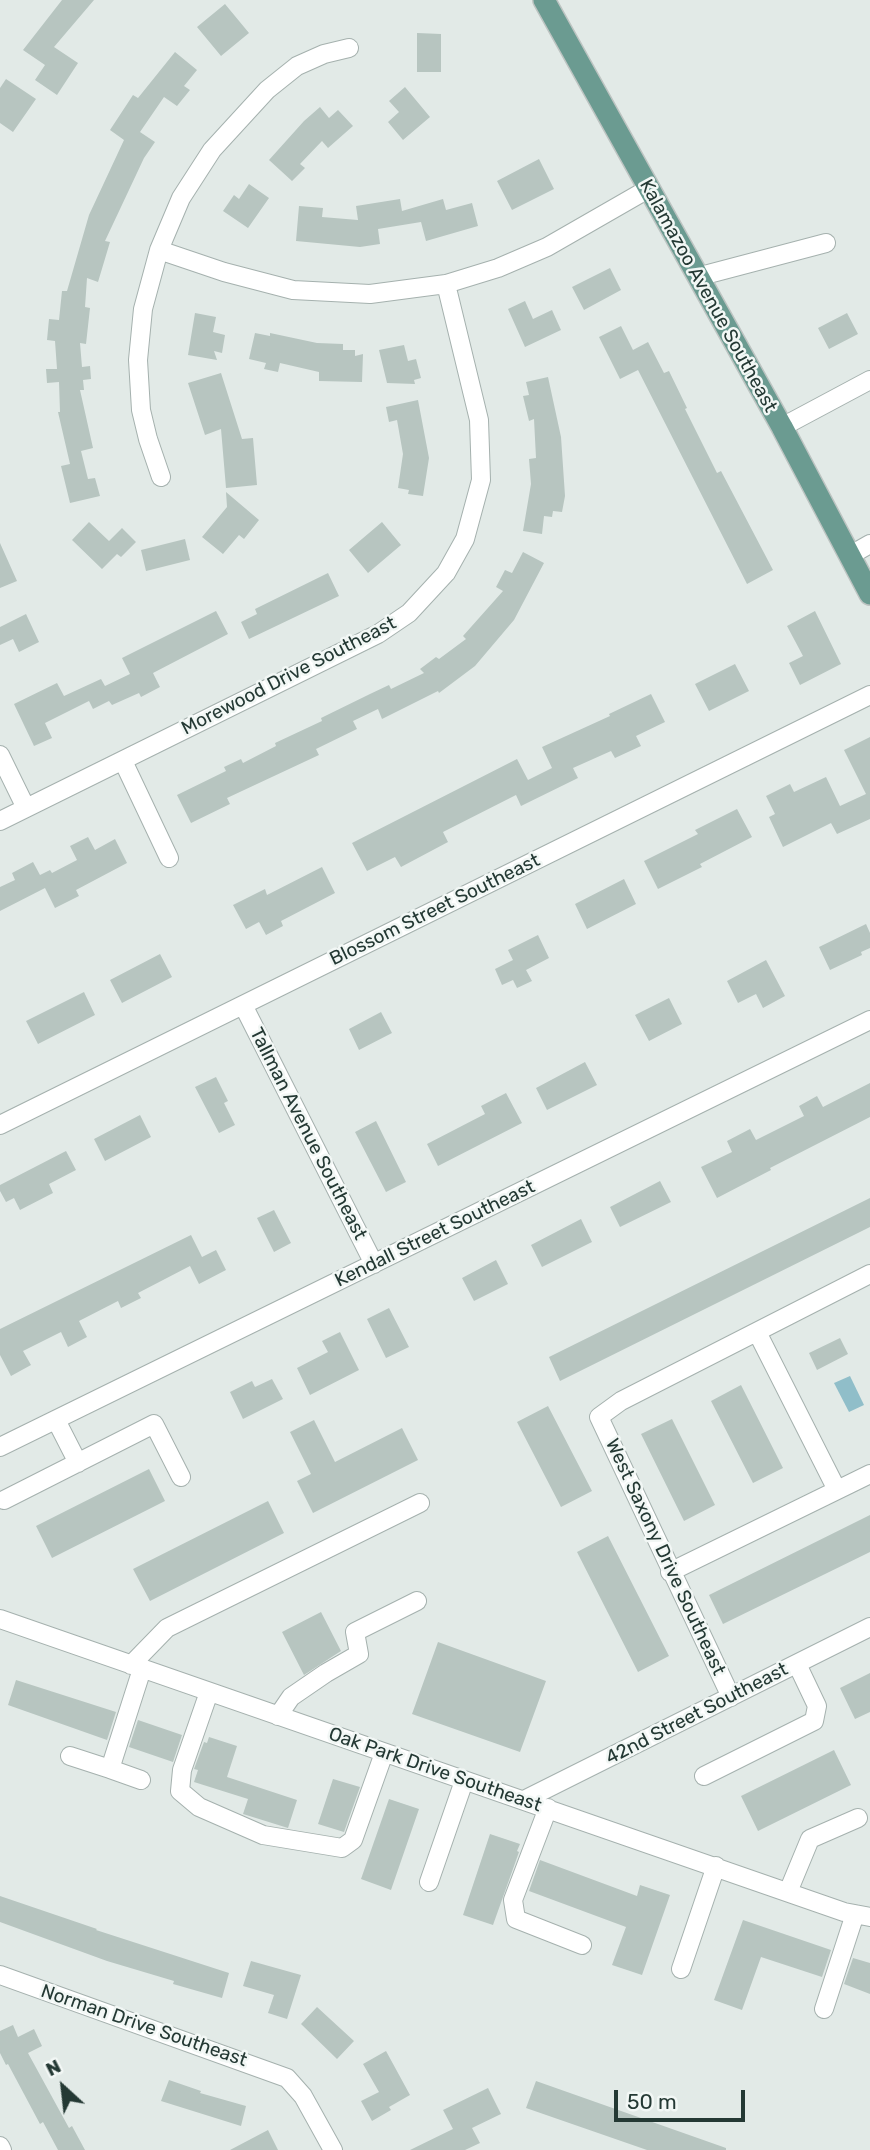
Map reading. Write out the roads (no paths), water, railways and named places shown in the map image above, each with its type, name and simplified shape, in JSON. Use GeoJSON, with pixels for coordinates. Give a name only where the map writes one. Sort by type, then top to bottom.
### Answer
{"type":"FeatureCollection","features":[{"type":"Feature","properties":{"kind":"main road","name":"Kalamazoo Avenue Southeast"},"geometry":{"type":"LineString","coordinates":[[544,0],[782,427],[870,594]]}},
{"type":"Feature","properties":{"kind":"street"},"geometry":{"type":"LineString","coordinates":[[161,477],[141,410],[138,360],[143,310],[159,250],[181,198],[212,150],[267,90],[297,66],[324,54],[349,48]]}},
{"type":"Feature","properties":{"kind":"street"},"geometry":{"type":"LineString","coordinates":[[159,250],[224,272],[293,290],[370,294],[446,284],[498,268],[547,247],[648,188]]}},
{"type":"Feature","properties":{"kind":"street"},"geometry":{"type":"LineString","coordinates":[[696,277],[826,243]]}},
{"type":"Feature","properties":{"kind":"street","name":"Morewood Drive Southeast"},"geometry":{"type":"LineString","coordinates":[[0,821],[378,634],[409,613],[446,573],[465,540],[481,480],[479,420],[446,284]]}},
{"type":"Feature","properties":{"kind":"street"},"geometry":{"type":"LineString","coordinates":[[782,427],[870,380]]}},
{"type":"Feature","properties":{"kind":"street"},"geometry":{"type":"LineString","coordinates":[[849,556],[870,544]]}},
{"type":"Feature","properties":{"kind":"street","name":"Blossom Street Southeast"},"geometry":{"type":"LineString","coordinates":[[0,1125],[870,695]]}},
{"type":"Feature","properties":{"kind":"street"},"geometry":{"type":"LineString","coordinates":[[0,755],[26,808]]}},
{"type":"Feature","properties":{"kind":"street"},"geometry":{"type":"LineString","coordinates":[[123,761],[169,858]]}},
{"type":"Feature","properties":{"kind":"street","name":"Tallman Avenue Southeast"},"geometry":{"type":"LineString","coordinates":[[243,1005],[374,1264]]}},
{"type":"Feature","properties":{"kind":"street","name":"Kendall Street Southeast"},"geometry":{"type":"LineString","coordinates":[[0,1447],[870,1020]]}},
{"type":"Feature","properties":{"kind":"street"},"geometry":{"type":"LineString","coordinates":[[837,1490],[757,1332],[870,1274]]}},
{"type":"Feature","properties":{"kind":"street","name":"West Saxony Drive Southeast"},"geometry":{"type":"LineString","coordinates":[[731,1697],[599,1417],[621,1401],[757,1332]]}},
{"type":"Feature","properties":{"kind":"street"},"geometry":{"type":"LineString","coordinates":[[56,1420],[78,1463]]}},
{"type":"Feature","properties":{"kind":"street"},"geometry":{"type":"LineString","coordinates":[[4,1500],[154,1424],[181,1477]]}},
{"type":"Feature","properties":{"kind":"street"},"geometry":{"type":"LineString","coordinates":[[670,1572],[870,1474]]}},
{"type":"Feature","properties":{"kind":"street"},"geometry":{"type":"LineString","coordinates":[[110,1769],[137,1667],[167,1628],[420,1503]]}},
{"type":"Feature","properties":{"kind":"street"},"geometry":{"type":"LineString","coordinates":[[278,1716],[291,1697],[359,1654],[355,1632],[417,1601]]}},
{"type":"Feature","properties":{"kind":"street","name":"Oak Park Drive Southeast"},"geometry":{"type":"LineString","coordinates":[[0,1619],[464,1781],[863,1916]]}},
{"type":"Feature","properties":{"kind":"street","name":"42nd Street Southeast"},"geometry":{"type":"LineString","coordinates":[[524,1800],[870,1628]]}},
{"type":"Feature","properties":{"kind":"street"},"geometry":{"type":"LineString","coordinates":[[704,1776],[814,1721],[817,1706],[797,1664]]}},
{"type":"Feature","properties":{"kind":"street"},"geometry":{"type":"LineString","coordinates":[[209,1692],[182,1770],[180,1791],[199,1807],[264,1835],[342,1848],[353,1840],[384,1753]]}},
{"type":"Feature","properties":{"kind":"street"},"geometry":{"type":"LineString","coordinates":[[70,1756],[141,1780]]}},
{"type":"Feature","properties":{"kind":"street"},"geometry":{"type":"LineString","coordinates":[[429,1882],[464,1781]]}},
{"type":"Feature","properties":{"kind":"street"},"geometry":{"type":"LineString","coordinates":[[548,1808],[513,1900],[516,1919],[582,1945]]}},
{"type":"Feature","properties":{"kind":"street"},"geometry":{"type":"LineString","coordinates":[[788,1892],[810,1839],[858,1818]]}},
{"type":"Feature","properties":{"kind":"street"},"geometry":{"type":"LineString","coordinates":[[681,1969],[716,1867]]}},
{"type":"Feature","properties":{"kind":"street"},"geometry":{"type":"LineString","coordinates":[[824,2009],[863,1916]]}},
{"type":"Feature","properties":{"kind":"street","name":"Norman Drive Southeast"},"geometry":{"type":"LineString","coordinates":[[0,1975],[287,2078],[303,2096],[333,2150]]}},
{"type":"Feature","properties":{"kind":"water"},"geometry":{"type":"Polygon","coordinates":[[[850,1376],[864,1405],[849,1412],[834,1383],[850,1376]]]}}]}
